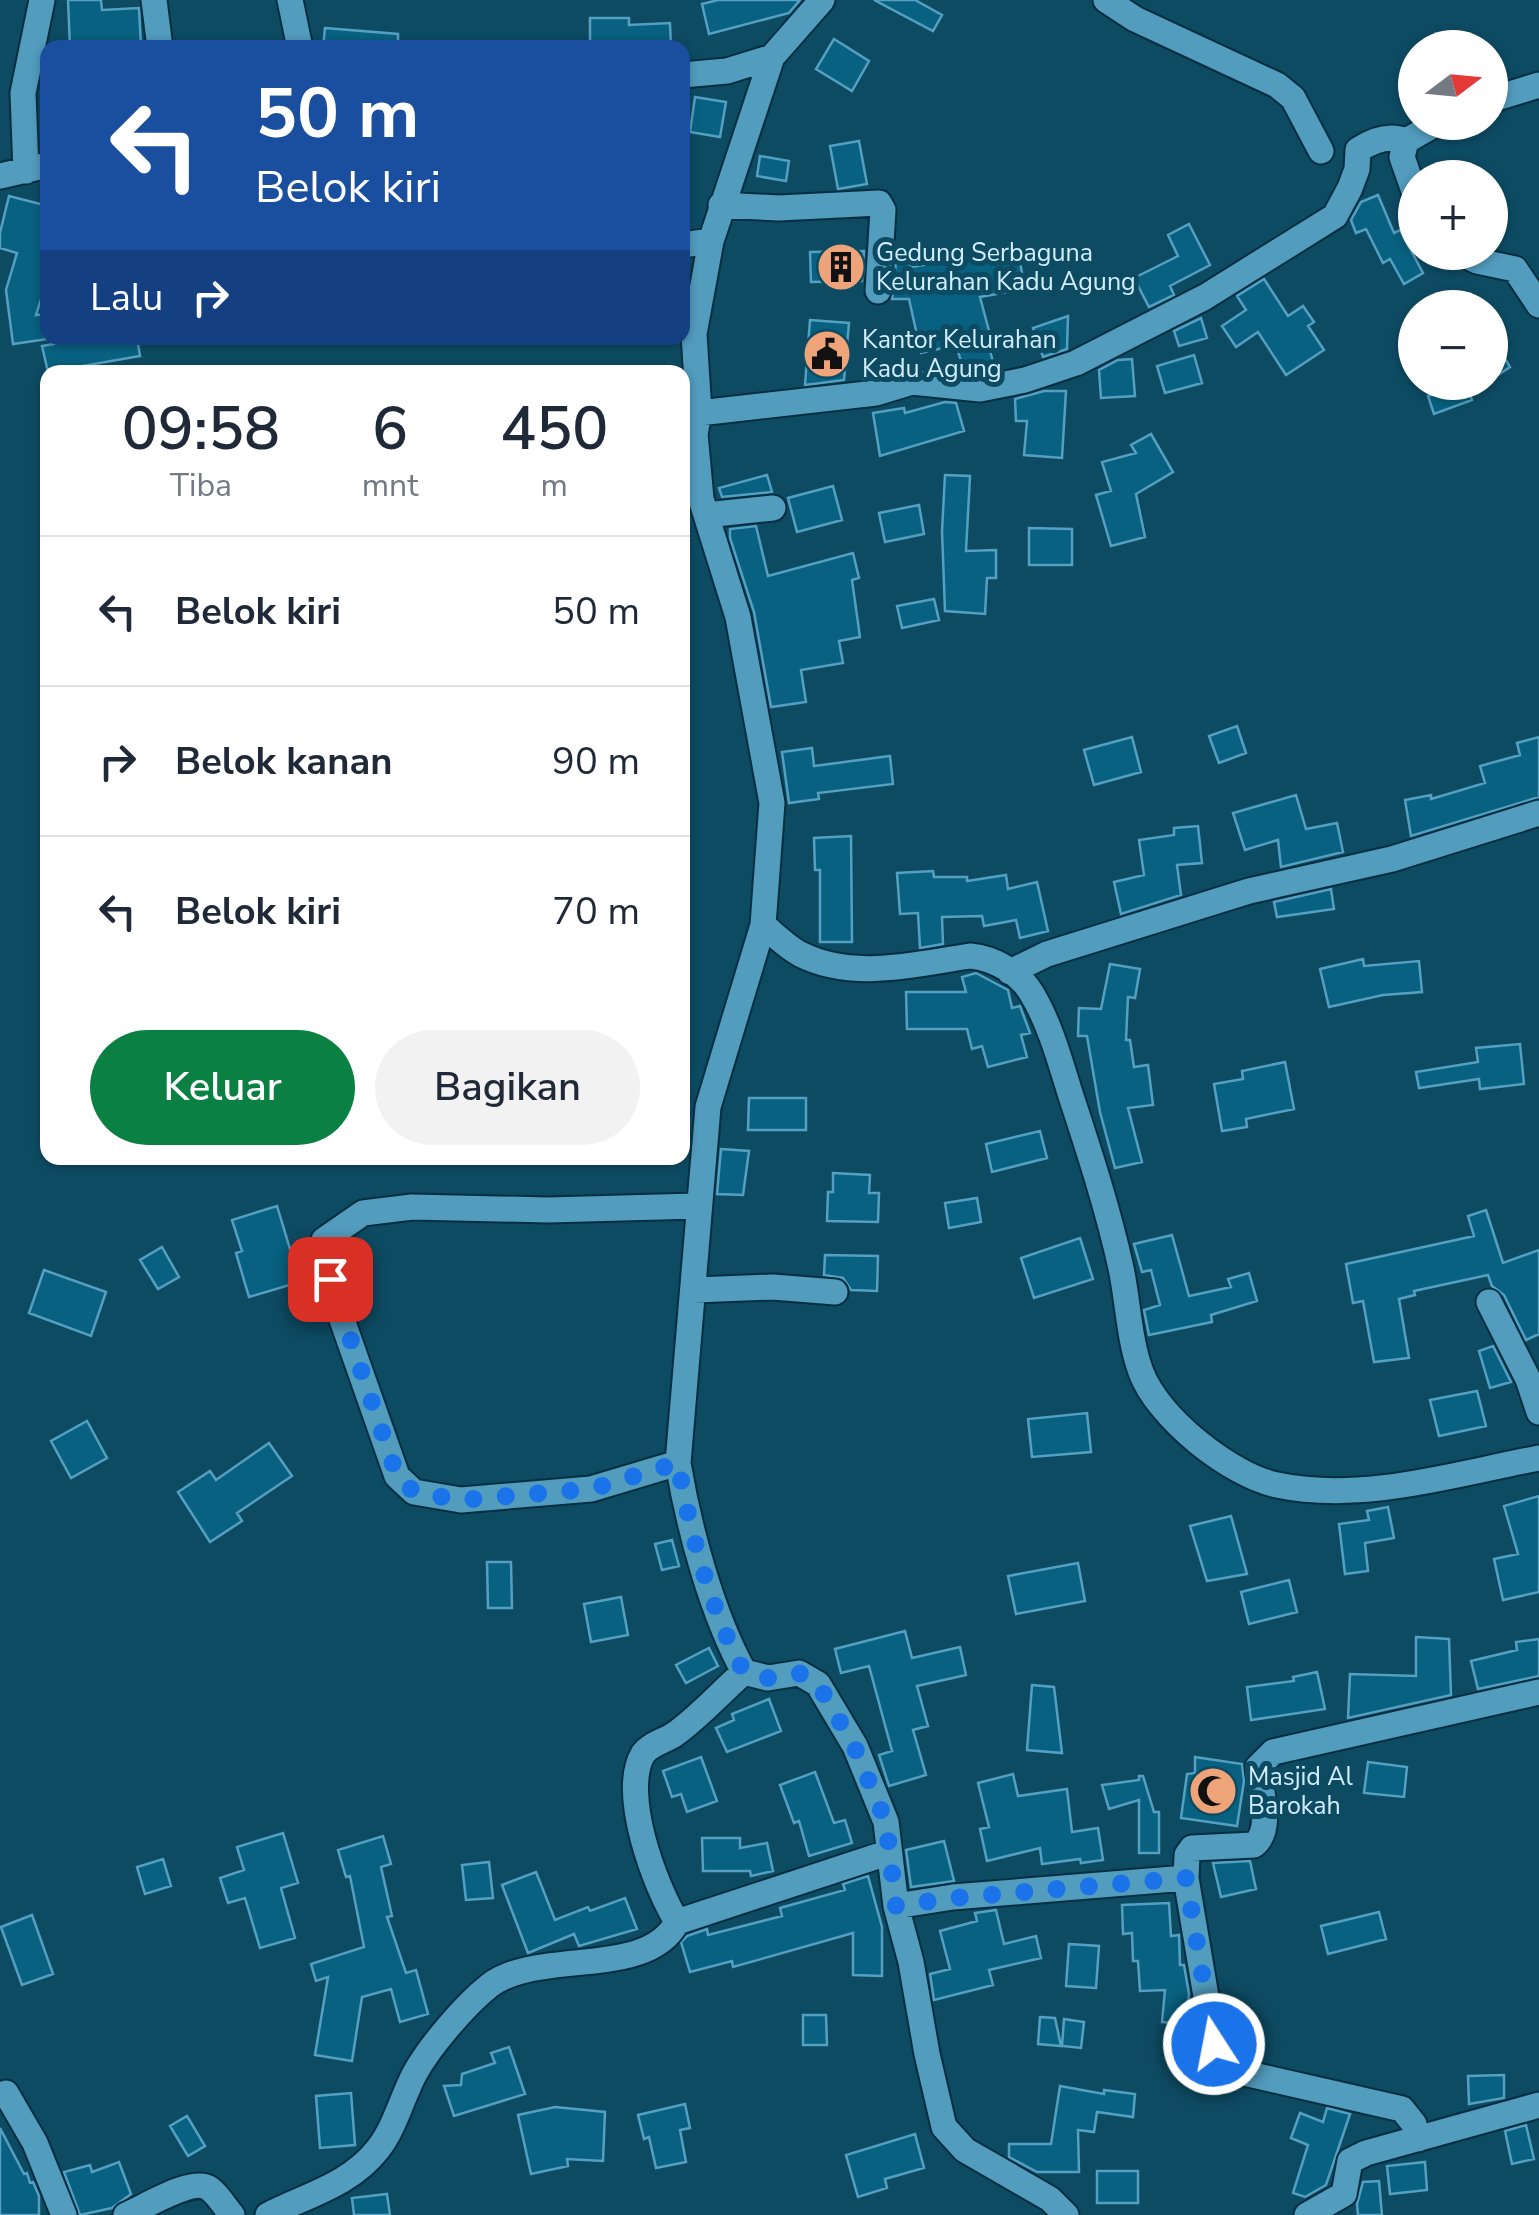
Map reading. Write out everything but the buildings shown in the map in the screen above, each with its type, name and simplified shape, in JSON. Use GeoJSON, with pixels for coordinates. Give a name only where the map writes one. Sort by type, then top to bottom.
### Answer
{"type":"FeatureCollection","features":[{"type":"Feature","properties":{"kind":"street"},"geometry":{"type":"LineString","coordinates":[[0,176],[37,168],[23,93],[42,0]]}},
{"type":"Feature","properties":{"kind":"street"},"geometry":{"type":"LineString","coordinates":[[154,0],[159,40]]}},
{"type":"Feature","properties":{"kind":"street"},"geometry":{"type":"LineString","coordinates":[[290,0],[298,40]]}},
{"type":"Feature","properties":{"kind":"street"},"geometry":{"type":"LineString","coordinates":[[822,0],[772,57],[721,205],[694,334],[699,413],[695,434],[706,515],[738,617],[770,788],[770,848],[762,926],[708,1106],[678,1463],[682,1491],[724,1637],[744,1672],[768,1678],[799,1673],[818,1684],[854,1746],[886,1822],[896,1906],[944,2127],[965,2150],[1050,2199],[1066,2215]]}},
{"type":"Feature","properties":{"kind":"street"},"geometry":{"type":"LineString","coordinates":[[1106,0],[1176,40],[1277,85],[1292,98],[1321,151]]}},
{"type":"Feature","properties":{"kind":"street"},"geometry":{"type":"LineString","coordinates":[[690,74],[726,71],[772,57]]}},
{"type":"Feature","properties":{"kind":"street"},"geometry":{"type":"LineString","coordinates":[[1508,94],[1539,85]]}},
{"type":"Feature","properties":{"kind":"street"},"geometry":{"type":"LineString","coordinates":[[699,413],[876,393],[912,382],[980,388],[1025,380],[1076,364],[1205,297],[1335,216],[1357,169],[1358,150],[1370,142],[1396,136],[1406,141],[1403,160]]}},
{"type":"Feature","properties":{"kind":"street"},"geometry":{"type":"LineString","coordinates":[[721,205],[779,208],[878,203],[883,210],[878,291]]}},
{"type":"Feature","properties":{"kind":"street"},"geometry":{"type":"LineString","coordinates":[[690,244],[711,241]]}},
{"type":"Feature","properties":{"kind":"street"},"geometry":{"type":"LineString","coordinates":[[1508,267],[1514,268],[1539,305]]}},
{"type":"Feature","properties":{"kind":"street"},"geometry":{"type":"LineString","coordinates":[[706,515],[772,508]]}},
{"type":"Feature","properties":{"kind":"street"},"geometry":{"type":"LineString","coordinates":[[1010,972],[1047,954],[1249,891],[1392,858],[1539,814]]}},
{"type":"Feature","properties":{"kind":"street"},"geometry":{"type":"LineString","coordinates":[[762,926],[800,954],[834,964],[878,970],[984,957],[1010,972],[1031,992],[1063,1072],[1100,1190],[1142,1374],[1170,1416],[1239,1471],[1273,1484],[1318,1492],[1371,1490],[1539,1458]]}},
{"type":"Feature","properties":{"kind":"street"},"geometry":{"type":"LineString","coordinates":[[678,1463],[591,1489],[461,1500],[414,1492],[397,1476],[320,1257],[324,1240],[364,1213],[412,1208],[697,1206]]}},
{"type":"Feature","properties":{"kind":"street"},"geometry":{"type":"LineString","coordinates":[[694,1290],[773,1287],[835,1292]]}},
{"type":"Feature","properties":{"kind":"street"},"geometry":{"type":"LineString","coordinates":[[1489,1302],[1528,1379],[1539,1412]]}},
{"type":"Feature","properties":{"kind":"street"},"geometry":{"type":"LineString","coordinates":[[677,1922],[667,1906],[637,1820],[633,1778],[645,1751],[676,1734],[744,1672]]}},
{"type":"Feature","properties":{"kind":"street"},"geometry":{"type":"LineString","coordinates":[[1418,2139],[1414,2124],[1402,2109],[1240,2072],[1228,2064],[1214,2044],[1207,2013],[1186,1878],[1187,1855],[1192,1848],[1254,1845],[1260,1840],[1265,1830],[1258,1767],[1273,1752],[1539,1692]]}},
{"type":"Feature","properties":{"kind":"street"},"geometry":{"type":"LineString","coordinates":[[268,2215],[336,2185],[379,2148],[417,2070],[448,2029],[491,1984],[536,1968],[654,1948],[670,1935],[677,1922],[887,1854]]}},
{"type":"Feature","properties":{"kind":"street"},"geometry":{"type":"LineString","coordinates":[[896,1906],[1186,1878]]}},
{"type":"Feature","properties":{"kind":"street"},"geometry":{"type":"LineString","coordinates":[[6,2093],[36,2142],[64,2215]]}},
{"type":"Feature","properties":{"kind":"street"},"geometry":{"type":"LineString","coordinates":[[1307,2215],[1344,2194],[1350,2162],[1366,2153],[1539,2105]]}},
{"type":"Feature","properties":{"kind":"street"},"geometry":{"type":"LineString","coordinates":[[126,2215],[200,2184],[209,2188],[232,2215]]}},
{"type":"Feature","properties":{"kind":"place","name":"Gedung Serbaguna Kelurahan Kadu Agung"},"geometry":{"type":"Point","coordinates":[841,267]}},
{"type":"Feature","properties":{"kind":"place","name":"Kantor Kelurahan Kadu Agung"},"geometry":{"type":"Point","coordinates":[827,354]}},
{"type":"Feature","properties":{"kind":"place","name":"Masjid Al Barokah"},"geometry":{"type":"Point","coordinates":[1213,1791]}},
{"type":"Feature","properties":{"kind":"route"},"geometry":{"type":"LineString","coordinates":[[330,1279],[397,1476],[414,1492],[461,1500],[531,1496],[591,1489],[678,1463],[682,1491],[724,1637],[744,1672],[768,1678],[799,1673],[818,1684],[854,1746],[886,1822],[896,1906],[1186,1878],[1214,2044]]}}]}
